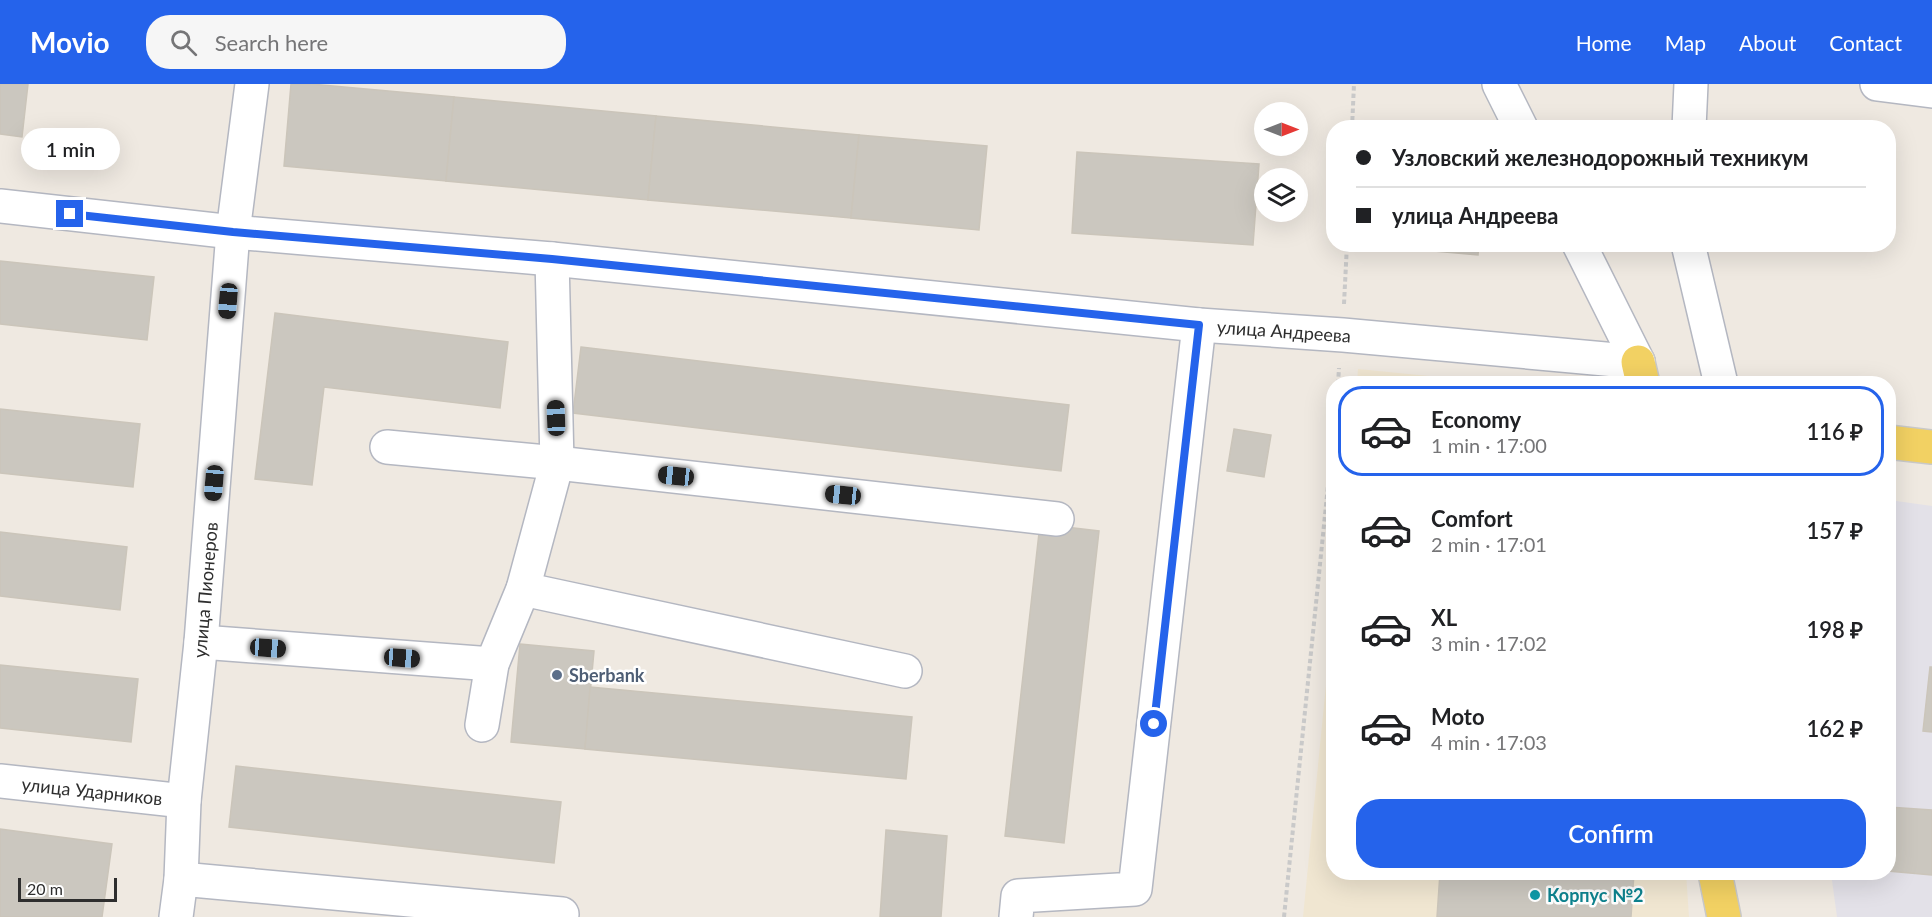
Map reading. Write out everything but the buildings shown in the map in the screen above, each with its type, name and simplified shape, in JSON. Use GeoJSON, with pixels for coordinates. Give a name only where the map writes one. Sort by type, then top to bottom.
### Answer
{"type":"FeatureCollection","features":[{"type":"Feature","properties":{"kind":"main road"},"geometry":{"type":"LineString","coordinates":[[1896,443],[1932,447]]}},
{"type":"Feature","properties":{"kind":"main road"},"geometry":{"type":"LineString","coordinates":[[1716,880],[1724,917]]}},
{"type":"Feature","properties":{"kind":"street","name":"улица Пионеров"},"geometry":{"type":"LineString","coordinates":[[176,917],[181,879],[184,801],[201,642],[233,232],[252,84]]}},
{"type":"Feature","properties":{"kind":"street"},"geometry":{"type":"LineString","coordinates":[[1499,84],[1517,120]]}},
{"type":"Feature","properties":{"kind":"street"},"geometry":{"type":"LineString","coordinates":[[1689,120],[1691,84]]}},
{"type":"Feature","properties":{"kind":"street"},"geometry":{"type":"LineString","coordinates":[[1877,84],[1932,91]]}},
{"type":"Feature","properties":{"kind":"street","name":"улица Андреева"},"geometry":{"type":"LineString","coordinates":[[0,206],[233,232],[552,259],[1199,325],[1343,335],[1640,373]]}},
{"type":"Feature","properties":{"kind":"street"},"geometry":{"type":"LineString","coordinates":[[1583,252],[1640,373]]}},
{"type":"Feature","properties":{"kind":"street"},"geometry":{"type":"LineString","coordinates":[[1690,252],[1718,376]]}},
{"type":"Feature","properties":{"kind":"street"},"geometry":{"type":"LineString","coordinates":[[482,725],[492,664],[523,589],[557,463],[552,259]]}},
{"type":"Feature","properties":{"kind":"street"},"geometry":{"type":"LineString","coordinates":[[1016,917],[1017,896],[1135,889],[1199,325]]}},
{"type":"Feature","properties":{"kind":"street"},"geometry":{"type":"LineString","coordinates":[[387,447],[557,463],[1057,519]]}},
{"type":"Feature","properties":{"kind":"street"},"geometry":{"type":"LineString","coordinates":[[523,589],[905,671]]}},
{"type":"Feature","properties":{"kind":"street"},"geometry":{"type":"LineString","coordinates":[[201,642],[492,664]]}},
{"type":"Feature","properties":{"kind":"street","name":"улица Ударников"},"geometry":{"type":"LineString","coordinates":[[0,781],[184,801]]}},
{"type":"Feature","properties":{"kind":"street"},"geometry":{"type":"LineString","coordinates":[[181,879],[562,914]]}},
{"type":"Feature","properties":{"kind":"path"},"geometry":{"type":"LineString","coordinates":[[1352,120],[1354,84]]}},
{"type":"Feature","properties":{"kind":"path"},"geometry":{"type":"LineString","coordinates":[[1284,917],[1326,505]]}},
{"type":"Feature","properties":{"kind":"shaded area"},"geometry":{"type":"Polygon","coordinates":[[[1358,369],[1429,376],[1358,376],[1358,369]]]}},
{"type":"Feature","properties":{"kind":"shaded area"},"geometry":{"type":"Polygon","coordinates":[[[1896,501],[1932,506],[1932,917],[1837,917],[1832,880],[1896,880],[1896,501]]]}},
{"type":"Feature","properties":{"kind":"shaded area"},"geometry":{"type":"Polygon","coordinates":[[[1326,685],[1326,880],[1686,880],[1689,917],[1303,917],[1326,685]]]}},
{"type":"Feature","properties":{"kind":"place","name":"Sberbank"},"geometry":{"type":"Point","coordinates":[557,675]}},
{"type":"Feature","properties":{"kind":"place","name":"Корпус №2"},"geometry":{"type":"Point","coordinates":[1535,895]}},
{"type":"Feature","properties":{"kind":"route"},"geometry":{"type":"LineString","coordinates":[[70,214],[233,232],[552,259],[1199,325],[1154,724]]}}]}
